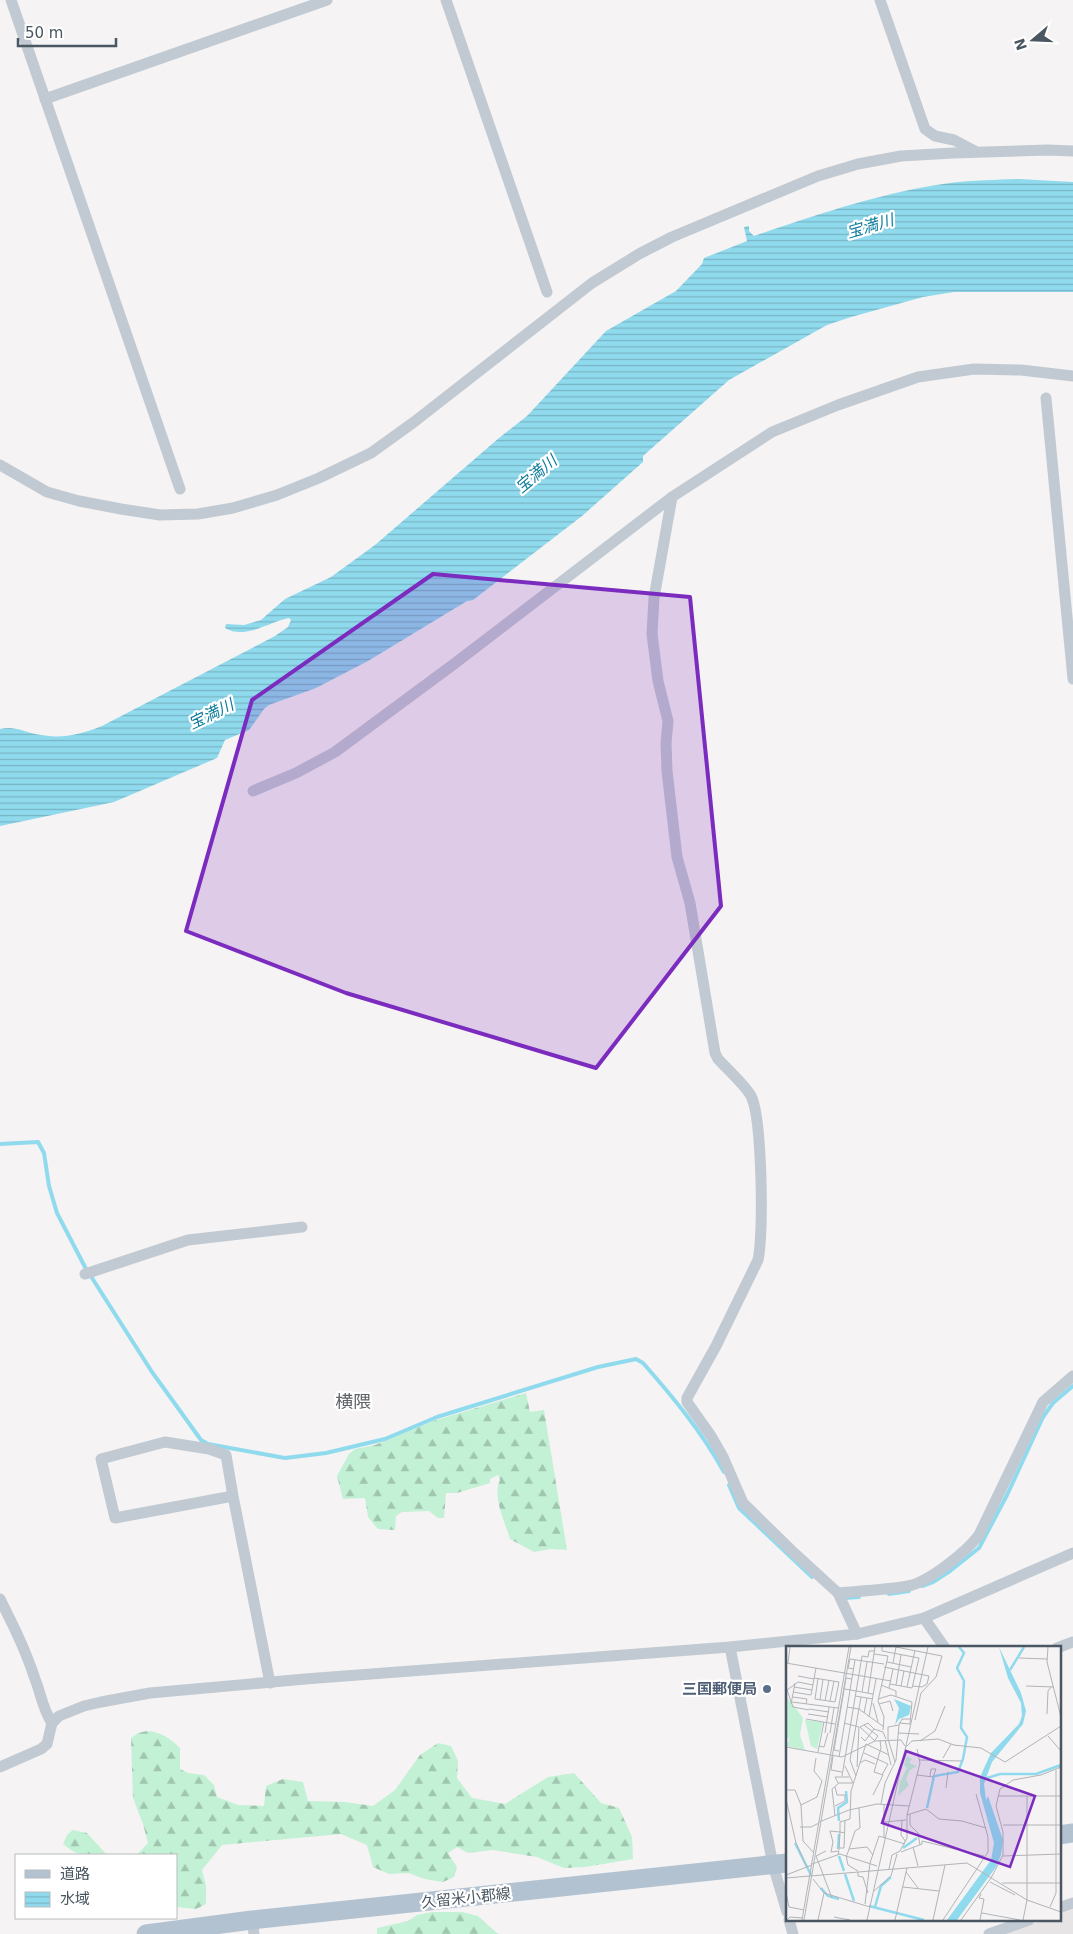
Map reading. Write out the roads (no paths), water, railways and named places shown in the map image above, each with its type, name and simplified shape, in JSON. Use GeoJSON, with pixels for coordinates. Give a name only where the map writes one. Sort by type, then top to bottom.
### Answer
{"type":"FeatureCollection","features":[{"type":"Feature","properties":{"kind":"main road"},"geometry":{"type":"LineString","coordinates":[[1060,1835],[1073,1833]]}},
{"type":"Feature","properties":{"kind":"main road","name":"久留米小郡線"},"geometry":{"type":"LineString","coordinates":[[146,1934],[253,1927],[780,1864]]}},
{"type":"Feature","properties":{"kind":"street"},"geometry":{"type":"LineString","coordinates":[[11,0],[180,489]]}},
{"type":"Feature","properties":{"kind":"street"},"geometry":{"type":"LineString","coordinates":[[45,99],[326,0]]}},
{"type":"Feature","properties":{"kind":"street"},"geometry":{"type":"LineString","coordinates":[[446,0],[547,292]]}},
{"type":"Feature","properties":{"kind":"street"},"geometry":{"type":"LineString","coordinates":[[880,0],[925,129],[934,136],[954,140],[979,152]]}},
{"type":"Feature","properties":{"kind":"street"},"geometry":{"type":"LineString","coordinates":[[0,465],[47,492],[79,501],[160,515],[198,514],[233,508],[277,495],[319,478],[371,452],[414,422],[592,283],[672,236],[818,176],[858,164],[901,156],[979,152],[1073,151]]}},
{"type":"Feature","properties":{"kind":"street"},"geometry":{"type":"LineString","coordinates":[[253,791],[296,773],[336,752],[672,498],[772,432],[838,405],[918,377],[974,370],[1021,370],[1073,376]]}},
{"type":"Feature","properties":{"kind":"street"},"geometry":{"type":"LineString","coordinates":[[1046,398],[1073,679]]}},
{"type":"Feature","properties":{"kind":"street"},"geometry":{"type":"LineString","coordinates":[[672,498],[654,598],[652,634],[658,681],[668,721],[666,743],[667,771],[677,857],[690,903],[715,1053],[750,1096],[756,1115],[761,1188],[761,1246],[758,1260],[716,1346],[687,1398],[687,1402],[723,1457],[743,1503],[838,1593],[857,1634]]}},
{"type":"Feature","properties":{"kind":"street"},"geometry":{"type":"LineString","coordinates":[[85,1274],[188,1240],[302,1227]]}},
{"type":"Feature","properties":{"kind":"street"},"geometry":{"type":"LineString","coordinates":[[838,1593],[909,1586],[925,1580],[970,1547],[980,1535],[1033,1419],[1043,1402],[1073,1376]]}},
{"type":"Feature","properties":{"kind":"street"},"geometry":{"type":"LineString","coordinates":[[232,1496],[114,1518],[101,1460],[165,1442],[209,1449],[226,1455],[232,1496],[270,1683]]}},
{"type":"Feature","properties":{"kind":"street"},"geometry":{"type":"LineString","coordinates":[[0,1767],[41,1749],[47,1744],[52,1723],[60,1716],[84,1706],[101,1702],[150,1694],[370,1673],[730,1647],[857,1634],[924,1618],[1073,1553]]}},
{"type":"Feature","properties":{"kind":"street"},"geometry":{"type":"LineString","coordinates":[[0,1599],[35,1679],[46,1715],[52,1723]]}},
{"type":"Feature","properties":{"kind":"street"},"geometry":{"type":"LineString","coordinates":[[924,1618],[944,1646]]}},
{"type":"Feature","properties":{"kind":"street"},"geometry":{"type":"LineString","coordinates":[[1060,1647],[1073,1642]]}},
{"type":"Feature","properties":{"kind":"street"},"geometry":{"type":"LineString","coordinates":[[730,1647],[780,1864],[786,1905]]}},
{"type":"Feature","properties":{"kind":"street"},"geometry":{"type":"LineString","coordinates":[[1060,1908],[1073,1903]]}},
{"type":"Feature","properties":{"kind":"street"},"geometry":{"type":"LineString","coordinates":[[989,1934],[1024,1922]]}},
{"type":"Feature","properties":{"kind":"water","name":"宝満川"},"geometry":{"type":"Polygon","coordinates":[[[1019,179],[1073,182],[1073,292],[954,292],[923,297],[827,325],[729,380],[643,456],[643,462],[582,516],[473,600],[467,601],[368,661],[316,688],[269,705],[249,730],[225,740],[217,758],[114,802],[0,826],[0,729],[16,729],[36,734],[57,736],[72,735],[94,729],[275,636],[288,627],[291,620],[289,618],[249,631],[240,632],[225,628],[226,624],[244,625],[261,620],[285,599],[331,577],[375,545],[527,416],[606,331],[676,291],[702,264],[704,258],[747,241],[744,227],[749,226],[749,231],[754,236],[827,212],[900,192],[959,182],[1019,179]]]}},
{"type":"Feature","properties":{"kind":"waterway"},"geometry":{"type":"LineString","coordinates":[[0,1144],[38,1142],[44,1153],[49,1186],[57,1213],[85,1267],[152,1372],[201,1440],[208,1444],[285,1458],[326,1453],[385,1439],[437,1417],[598,1367],[636,1359],[643,1363],[686,1415],[724,1472]]}},
{"type":"Feature","properties":{"kind":"waterway"},"geometry":{"type":"LineString","coordinates":[[922,1586],[933,1582],[950,1571],[979,1548],[1007,1495],[1043,1417],[1053,1403],[1073,1386]]}},
{"type":"Feature","properties":{"kind":"waterway"},"geometry":{"type":"LineString","coordinates":[[729,1485],[739,1508],[812,1577]]}},
{"type":"Feature","properties":{"kind":"waterway"},"geometry":{"type":"LineString","coordinates":[[889,1594],[909,1591]]}},
{"type":"Feature","properties":{"kind":"waterway"},"geometry":{"type":"LineString","coordinates":[[844,1598],[859,1597]]}},
{"type":"Feature","properties":{"kind":"place","name":"三国郵便局"},"geometry":{"type":"Point","coordinates":[767,1689]}},
{"type":"Feature","properties":{"kind":"district","name":"横隈"},"geometry":{"type":"Point","coordinates":[353,1401]}}]}
